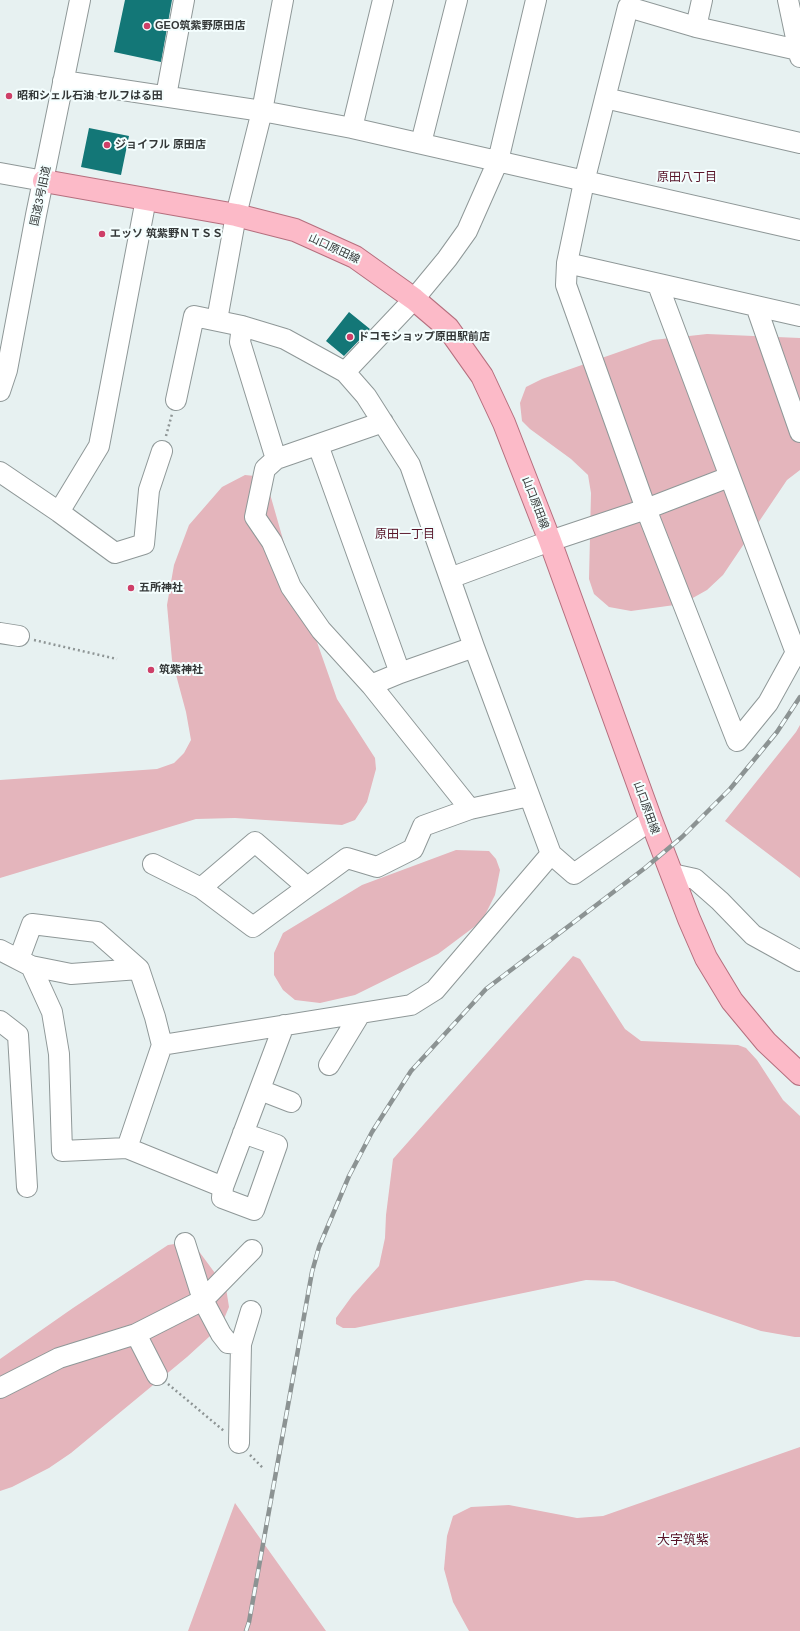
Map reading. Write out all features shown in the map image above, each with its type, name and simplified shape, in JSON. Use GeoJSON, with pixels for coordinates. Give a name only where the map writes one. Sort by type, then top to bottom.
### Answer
{"type":"FeatureCollection","features":[{"type":"Feature","properties":{"kind":"main road","name":"山口原田線"},"geometry":{"type":"LineString","coordinates":[[44,181],[236,215],[295,230],[355,257],[414,299],[448,328],[482,376],[504,423],[550,541],[651,820],[706,958],[732,1001],[766,1042],[800,1074]]}},
{"type":"Feature","properties":{"kind":"street","name":"国道3号旧道"},"geometry":{"type":"LineString","coordinates":[[0,391],[7,370],[36,215],[80,0]]}},
{"type":"Feature","properties":{"kind":"street"},"geometry":{"type":"LineString","coordinates":[[166,96],[184,0]]}},
{"type":"Feature","properties":{"kind":"street"},"geometry":{"type":"LineString","coordinates":[[217,320],[236,215],[262,111],[283,0]]}},
{"type":"Feature","properties":{"kind":"street"},"geometry":{"type":"LineString","coordinates":[[352,128],[383,0]]}},
{"type":"Feature","properties":{"kind":"street"},"geometry":{"type":"LineString","coordinates":[[421,143],[457,0]]}},
{"type":"Feature","properties":{"kind":"street"},"geometry":{"type":"LineString","coordinates":[[345,372],[414,299],[468,231],[498,161],[536,0]]}},
{"type":"Feature","properties":{"kind":"street"},"geometry":{"type":"LineString","coordinates":[[696,27],[702,0]]}},
{"type":"Feature","properties":{"kind":"street"},"geometry":{"type":"LineString","coordinates":[[658,285],[729,477],[798,649],[768,703],[737,740],[646,509],[566,285],[567,263],[584,182],[628,6],[696,27],[799,54],[788,0]]}},
{"type":"Feature","properties":{"kind":"street"},"geometry":{"type":"LineString","coordinates":[[63,81],[262,111],[352,128],[800,230]]}},
{"type":"Feature","properties":{"kind":"street"},"geometry":{"type":"LineString","coordinates":[[605,98],[800,143]]}},
{"type":"Feature","properties":{"kind":"street"},"geometry":{"type":"LineString","coordinates":[[0,173],[44,181]]}},
{"type":"Feature","properties":{"kind":"street"},"geometry":{"type":"LineString","coordinates":[[60,512],[99,446],[146,199]]}},
{"type":"Feature","properties":{"kind":"street"},"geometry":{"type":"LineString","coordinates":[[567,263],[658,285],[800,316]]}},
{"type":"Feature","properties":{"kind":"street"},"geometry":{"type":"LineString","coordinates":[[756,306],[800,432]]}},
{"type":"Feature","properties":{"kind":"street"},"geometry":{"type":"LineString","coordinates":[[176,400],[194,316],[242,326],[285,339],[345,372],[366,396],[410,465],[474,647],[551,854],[574,874],[651,820]]}},
{"type":"Feature","properties":{"kind":"street"},"geometry":{"type":"LineString","coordinates":[[242,326],[240,342],[276,459]]}},
{"type":"Feature","properties":{"kind":"street"},"geometry":{"type":"LineString","coordinates":[[383,422],[276,459],[265,469],[254,516],[272,542],[291,587],[317,624],[371,685],[470,809]]}},
{"type":"Feature","properties":{"kind":"street"},"geometry":{"type":"LineString","coordinates":[[318,445],[400,673]]}},
{"type":"Feature","properties":{"kind":"street"},"geometry":{"type":"LineString","coordinates":[[0,472],[60,512],[115,553],[144,544],[149,490],[162,451]]}},
{"type":"Feature","properties":{"kind":"street"},"geometry":{"type":"LineString","coordinates":[[450,578],[550,541],[646,509],[729,477]]}},
{"type":"Feature","properties":{"kind":"street"},"geometry":{"type":"LineString","coordinates":[[371,685],[400,673],[474,647]]}},
{"type":"Feature","properties":{"kind":"street"},"geometry":{"type":"LineString","coordinates":[[153,864],[201,888],[253,927],[347,858],[377,867],[413,849],[423,826],[470,809],[529,796]]}},
{"type":"Feature","properties":{"kind":"street"},"geometry":{"type":"LineString","coordinates":[[201,888],[255,842],[307,887]]}},
{"type":"Feature","properties":{"kind":"street"},"geometry":{"type":"LineString","coordinates":[[162,1046],[411,1005],[435,990],[551,854]]}},
{"type":"Feature","properties":{"kind":"street"},"geometry":{"type":"LineString","coordinates":[[672,874],[695,879],[720,901],[753,935],[800,961]]}},
{"type":"Feature","properties":{"kind":"street"},"geometry":{"type":"LineString","coordinates":[[127,1148],[162,1046],[155,1017],[139,969],[98,932],[32,924],[25,963],[52,1012],[59,1054],[62,1151],[127,1148],[223,1187]]}},
{"type":"Feature","properties":{"kind":"street"},"geometry":{"type":"LineString","coordinates":[[0,950],[25,963],[71,974],[139,969]]}},
{"type":"Feature","properties":{"kind":"street"},"geometry":{"type":"LineString","coordinates":[[329,1065],[360,1014]]}},
{"type":"Feature","properties":{"kind":"street"},"geometry":{"type":"LineString","coordinates":[[0,1021],[18,1035],[27,1187]]}},
{"type":"Feature","properties":{"kind":"street"},"geometry":{"type":"LineString","coordinates":[[243,1134],[277,1145],[254,1210],[222,1198],[223,1187],[284,1025]]}},
{"type":"Feature","properties":{"kind":"street"},"geometry":{"type":"LineString","coordinates":[[260,1090],[291,1102]]}},
{"type":"Feature","properties":{"kind":"street"},"geometry":{"type":"LineString","coordinates":[[186,1243],[203,1300],[221,1334],[228,1343],[241,1344]]}},
{"type":"Feature","properties":{"kind":"street"},"geometry":{"type":"LineString","coordinates":[[0,1388],[59,1358],[136,1334],[203,1300],[252,1250]]}},
{"type":"Feature","properties":{"kind":"street"},"geometry":{"type":"LineString","coordinates":[[238,1443],[241,1344],[251,1311]]}},
{"type":"Feature","properties":{"kind":"street"},"geometry":{"type":"LineString","coordinates":[[136,1334],[157,1375]]}},
{"type":"Feature","properties":{"kind":"path"},"geometry":{"type":"LineString","coordinates":[[162,451],[176,400]]}},
{"type":"Feature","properties":{"kind":"path"},"geometry":{"type":"LineString","coordinates":[[9,635],[117,659]]}},
{"type":"Feature","properties":{"kind":"path"},"geometry":{"type":"LineString","coordinates":[[157,1375],[238,1443],[263,1468]]}},
{"type":"Feature","properties":{"kind":"shaded area"},"geometry":{"type":"Polygon","coordinates":[[[707,334],[800,338],[800,470],[787,480],[723,575],[707,590],[682,604],[631,611],[609,607],[594,594],[589,579],[591,493],[588,475],[571,459],[530,429],[522,421],[520,403],[526,387],[542,379],[653,340],[707,334]]]}},
{"type":"Feature","properties":{"kind":"shaded area"},"geometry":{"type":"Polygon","coordinates":[[[245,475],[255,476],[266,480],[292,571],[337,699],[375,758],[376,769],[367,802],[355,820],[342,825],[235,818],[196,819],[0,878],[0,780],[157,769],[174,763],[184,753],[191,740],[186,712],[172,660],[167,605],[174,565],[189,525],[222,487],[245,475]]]}},
{"type":"Feature","properties":{"kind":"shaded area"},"geometry":{"type":"Polygon","coordinates":[[[800,725],[800,878],[725,821],[800,725]]]}},
{"type":"Feature","properties":{"kind":"shaded area"},"geometry":{"type":"Polygon","coordinates":[[[456,850],[489,851],[496,859],[500,870],[495,895],[482,921],[438,954],[355,995],[320,1003],[295,1000],[283,990],[274,975],[274,953],[283,933],[362,885],[456,850]]]}},
{"type":"Feature","properties":{"kind":"shaded area"},"geometry":{"type":"Polygon","coordinates":[[[573,956],[580,959],[625,1029],[641,1041],[738,1045],[746,1048],[757,1060],[783,1100],[800,1116],[800,1337],[761,1331],[614,1281],[586,1280],[355,1328],[343,1328],[336,1324],[336,1318],[352,1296],[379,1266],[385,1238],[386,1215],[393,1159],[573,956]]]}},
{"type":"Feature","properties":{"kind":"shaded area"},"geometry":{"type":"Polygon","coordinates":[[[181,1243],[195,1246],[226,1288],[229,1307],[221,1326],[187,1357],[71,1453],[49,1468],[12,1487],[0,1491],[0,1359],[73,1308],[168,1245],[181,1243]]]}},
{"type":"Feature","properties":{"kind":"shaded area"},"geometry":{"type":"Polygon","coordinates":[[[800,1447],[800,1631],[469,1631],[453,1602],[444,1569],[447,1536],[453,1516],[471,1507],[509,1505],[577,1518],[603,1516],[800,1447]]]}},
{"type":"Feature","properties":{"kind":"shaded area"},"geometry":{"type":"Polygon","coordinates":[[[235,1503],[326,1631],[188,1631],[235,1503]]]}},
{"type":"Feature","properties":{"kind":"building","name":"GEO筑紫野原田店"},"geometry":{"type":"Polygon","coordinates":[[[125,0],[172,0],[161,62],[114,52],[125,0]]]}},
{"type":"Feature","properties":{"kind":"building","name":"ジョイフル 原田店"},"geometry":{"type":"Polygon","coordinates":[[[89,128],[129,136],[121,175],[81,167],[89,128]]]}},
{"type":"Feature","properties":{"kind":"building","name":"ドコモショップ原田駅前店"},"geometry":{"type":"Polygon","coordinates":[[[349,312],[370,329],[344,356],[326,341],[349,312]]]}},
{"type":"Feature","properties":{"kind":"railway"},"geometry":{"type":"LineString","coordinates":[[246,1631],[249,1622],[312,1272],[319,1247],[349,1176],[372,1132],[411,1071],[486,989],[645,868],[682,837],[730,789],[777,732],[800,697]]}},
{"type":"Feature","properties":{"kind":"place","name":"GEO筑紫野原田店"},"geometry":{"type":"Point","coordinates":[147,26]}},
{"type":"Feature","properties":{"kind":"place","name":"昭和シェル石油 セルフはる田"},"geometry":{"type":"Point","coordinates":[9,96]}},
{"type":"Feature","properties":{"kind":"place","name":"ジョイフル 原田店"},"geometry":{"type":"Point","coordinates":[107,145]}},
{"type":"Feature","properties":{"kind":"place","name":"エッソ 筑紫野ＮＴＳＳ"},"geometry":{"type":"Point","coordinates":[102,234]}},
{"type":"Feature","properties":{"kind":"place","name":"ドコモショップ原田駅前店"},"geometry":{"type":"Point","coordinates":[350,337]}},
{"type":"Feature","properties":{"kind":"place","name":"五所神社"},"geometry":{"type":"Point","coordinates":[131,588]}},
{"type":"Feature","properties":{"kind":"place","name":"筑紫神社"},"geometry":{"type":"Point","coordinates":[151,670]}},
{"type":"Feature","properties":{"kind":"district","name":"原田八丁目"},"geometry":{"type":"Point","coordinates":[687,178]}},
{"type":"Feature","properties":{"kind":"district","name":"原田一丁目"},"geometry":{"type":"Point","coordinates":[405,535]}},
{"type":"Feature","properties":{"kind":"district","name":"大字筑紫"},"geometry":{"type":"Point","coordinates":[683,1540]}}]}
